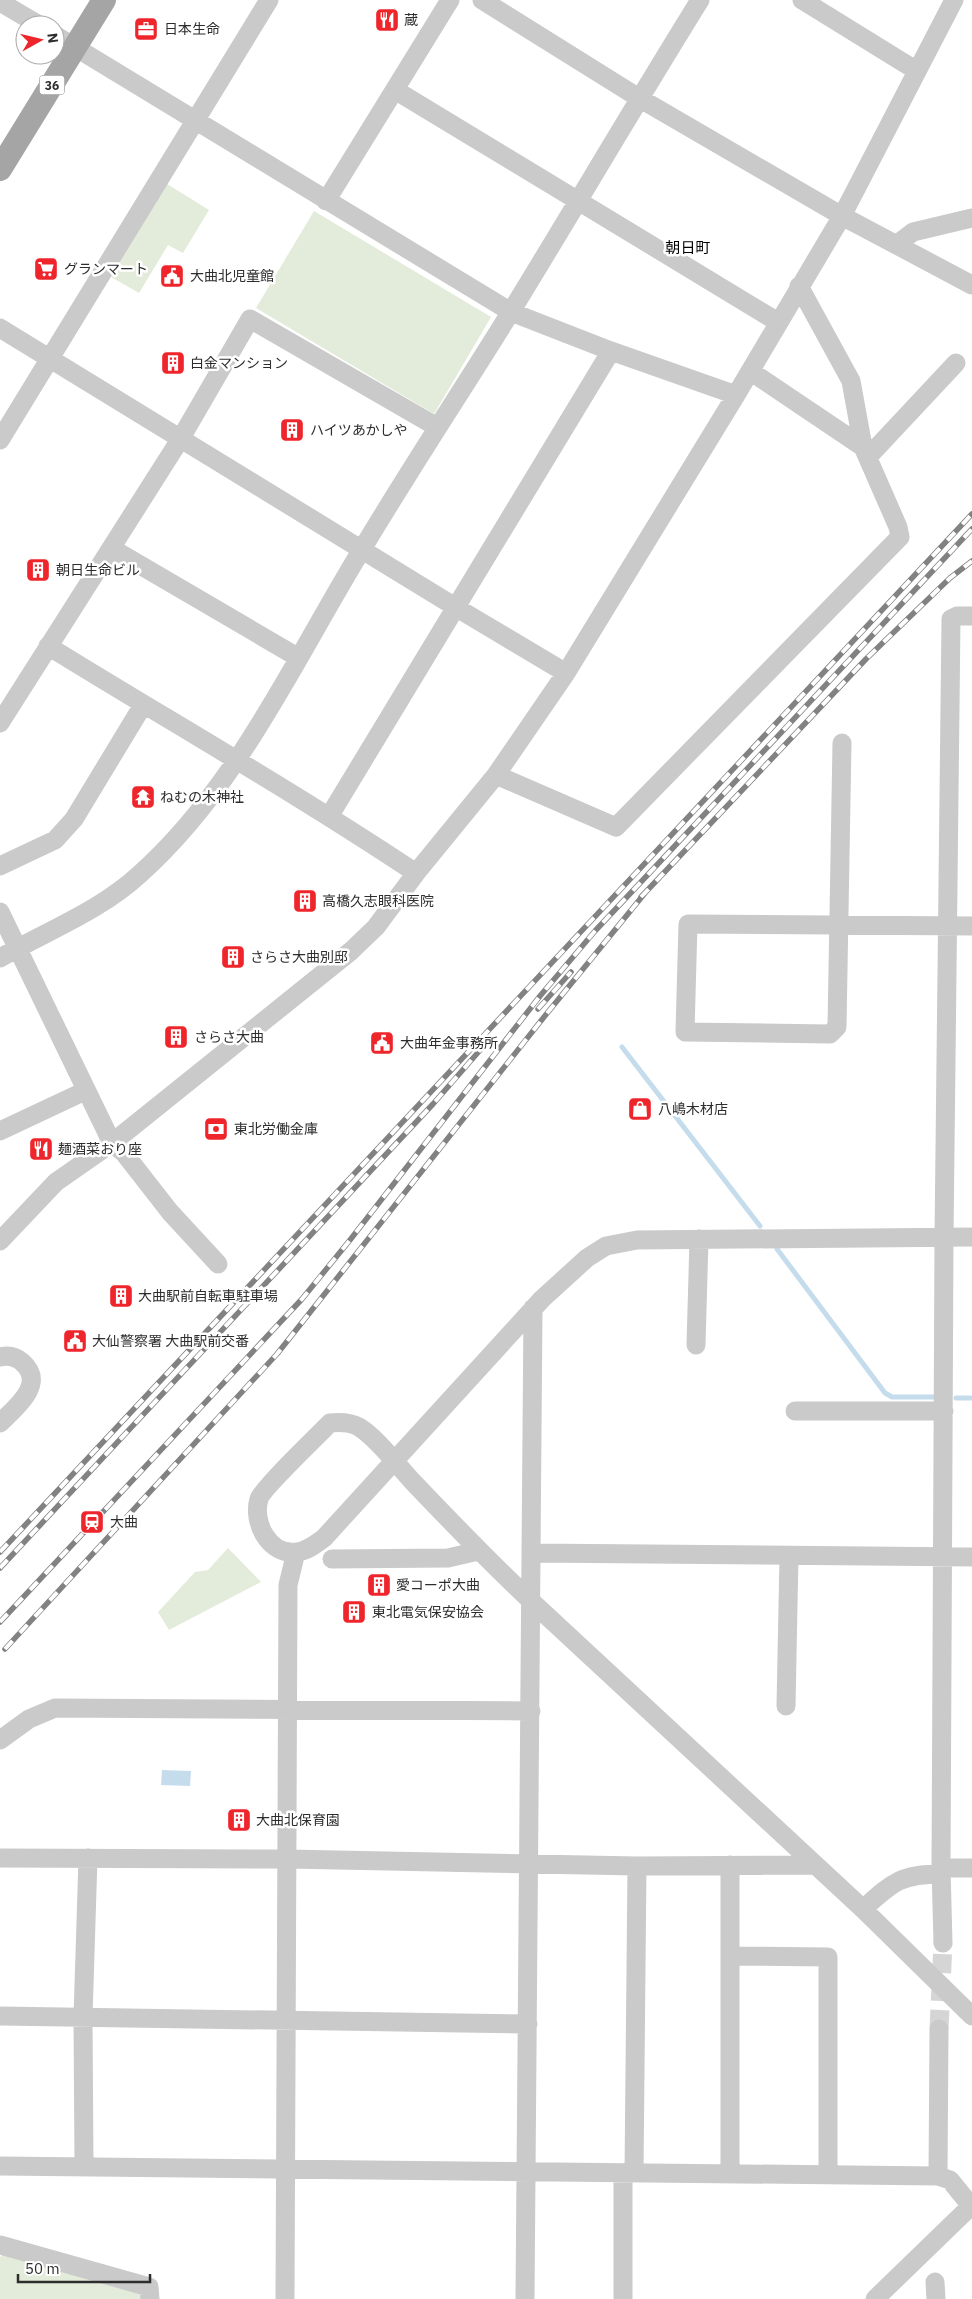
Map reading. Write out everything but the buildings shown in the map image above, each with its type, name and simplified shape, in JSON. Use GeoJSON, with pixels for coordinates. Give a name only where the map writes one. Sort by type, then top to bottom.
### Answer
{"type":"FeatureCollection","features":[{"type":"Feature","properties":{"kind":"main road","name":"36"},"geometry":{"type":"LineString","coordinates":[[0,169],[104,0]]}},
{"type":"Feature","properties":{"kind":"street"},"geometry":{"type":"LineString","coordinates":[[0,440],[269,0]]}},
{"type":"Feature","properties":{"kind":"street"},"geometry":{"type":"LineString","coordinates":[[326,201],[450,0]]}},
{"type":"Feature","properties":{"kind":"street"},"geometry":{"type":"LineString","coordinates":[[482,0],[639,98],[842,216],[972,285]]}},
{"type":"Feature","properties":{"kind":"street"},"geometry":{"type":"LineString","coordinates":[[0,958],[93,908],[138,876],[173,843],[198,813],[236,761],[299,658],[362,549],[511,312],[700,0]]}},
{"type":"Feature","properties":{"kind":"street"},"geometry":{"type":"LineString","coordinates":[[802,0],[917,71]]}},
{"type":"Feature","properties":{"kind":"street"},"geometry":{"type":"LineString","coordinates":[[0,1242],[56,1182],[112,1143],[351,951],[376,927],[416,873],[496,775],[566,673],[736,395],[842,216],[954,0]]}},
{"type":"Feature","properties":{"kind":"street"},"geometry":{"type":"LineString","coordinates":[[0,2],[22,15]]}},
{"type":"Feature","properties":{"kind":"street"},"geometry":{"type":"LineString","coordinates":[[65,40],[511,312],[612,351],[736,395]]}},
{"type":"Feature","properties":{"kind":"street"},"geometry":{"type":"LineString","coordinates":[[395,90],[778,322]]}},
{"type":"Feature","properties":{"kind":"street"},"geometry":{"type":"LineString","coordinates":[[896,245],[913,232],[972,218]]}},
{"type":"Feature","properties":{"kind":"street"},"geometry":{"type":"LineString","coordinates":[[496,775],[616,827],[900,538],[898,527],[865,452],[851,381],[799,286]]}},
{"type":"Feature","properties":{"kind":"street"},"geometry":{"type":"LineString","coordinates":[[3,712],[48,646],[181,438],[250,319],[437,427]]}},
{"type":"Feature","properties":{"kind":"street"},"geometry":{"type":"LineString","coordinates":[[0,328],[566,673]]}},
{"type":"Feature","properties":{"kind":"street"},"geometry":{"type":"LineString","coordinates":[[330,815],[612,351]]}},
{"type":"Feature","properties":{"kind":"street"},"geometry":{"type":"LineString","coordinates":[[865,452],[956,363]]}},
{"type":"Feature","properties":{"kind":"street"},"geometry":{"type":"LineString","coordinates":[[750,371],[865,452]]}},
{"type":"Feature","properties":{"kind":"street"},"geometry":{"type":"LineString","coordinates":[[111,548],[299,658]]}},
{"type":"Feature","properties":{"kind":"street"},"geometry":{"type":"LineString","coordinates":[[943,1943],[941,1871],[944,1237],[951,618],[956,616],[972,616]]}},
{"type":"Feature","properties":{"kind":"street"},"geometry":{"type":"LineString","coordinates":[[48,646],[236,761],[330,815],[416,873]]}},
{"type":"Feature","properties":{"kind":"street"},"geometry":{"type":"LineString","coordinates":[[0,866],[55,840],[74,819],[143,705]]}},
{"type":"Feature","properties":{"kind":"street"},"geometry":{"type":"LineString","coordinates":[[842,743],[839,925],[837,1026],[830,1034],[685,1032],[688,924],[839,925],[948,926],[972,926]]}},
{"type":"Feature","properties":{"kind":"street"},"geometry":{"type":"LineString","coordinates":[[0,912],[112,1143],[124,1153],[170,1212],[218,1264]]}},
{"type":"Feature","properties":{"kind":"street"},"geometry":{"type":"LineString","coordinates":[[0,1131],[86,1091]]}},
{"type":"Feature","properties":{"kind":"street"},"geometry":{"type":"LineString","coordinates":[[972,1237],[637,1240],[606,1246],[587,1258],[533,1308],[394,1461],[324,1538],[312,1547],[296,1552],[283,1551],[272,1544],[261,1531],[256,1514],[260,1496],[324,1428],[330,1423],[342,1421],[359,1427],[394,1461],[478,1551],[814,1866],[863,1909],[972,2016]]}},
{"type":"Feature","properties":{"kind":"street"},"geometry":{"type":"LineString","coordinates":[[696,1345],[699,1239]]}},
{"type":"Feature","properties":{"kind":"street"},"geometry":{"type":"LineString","coordinates":[[525,2299],[533,1308]]}},
{"type":"Feature","properties":{"kind":"street"},"geometry":{"type":"LineString","coordinates":[[0,1357],[12,1357],[21,1361],[30,1374],[31,1383],[25,1398],[0,1423]]}},
{"type":"Feature","properties":{"kind":"street"},"geometry":{"type":"LineString","coordinates":[[795,1411],[944,1411]]}},
{"type":"Feature","properties":{"kind":"street"},"geometry":{"type":"LineString","coordinates":[[332,1559],[448,1558],[478,1551]]}},
{"type":"Feature","properties":{"kind":"street"},"geometry":{"type":"LineString","coordinates":[[285,2299],[288,1585],[296,1552]]}},
{"type":"Feature","properties":{"kind":"street"},"geometry":{"type":"LineString","coordinates":[[532,1553],[972,1557]]}},
{"type":"Feature","properties":{"kind":"street"},"geometry":{"type":"LineString","coordinates":[[786,1706],[789,1556]]}},
{"type":"Feature","properties":{"kind":"street"},"geometry":{"type":"LineString","coordinates":[[0,1740],[29,1719],[55,1708],[287,1711],[531,1711]]}},
{"type":"Feature","properties":{"kind":"street"},"geometry":{"type":"LineString","coordinates":[[0,1858],[288,1859],[637,1866],[814,1866]]}},
{"type":"Feature","properties":{"kind":"street"},"geometry":{"type":"LineString","coordinates":[[84,2165],[83,2017],[88,1858]]}},
{"type":"Feature","properties":{"kind":"street"},"geometry":{"type":"LineString","coordinates":[[623,2299],[637,1866]]}},
{"type":"Feature","properties":{"kind":"street"},"geometry":{"type":"LineString","coordinates":[[730,1866],[730,2173]]}},
{"type":"Feature","properties":{"kind":"street"},"geometry":{"type":"LineString","coordinates":[[863,1909],[901,1878],[972,1868]]}},
{"type":"Feature","properties":{"kind":"street"},"geometry":{"type":"LineString","coordinates":[[730,1956],[828,1957],[828,2174]]}},
{"type":"Feature","properties":{"kind":"street"},"geometry":{"type":"LineString","coordinates":[[0,2016],[528,2024]]}},
{"type":"Feature","properties":{"kind":"street"},"geometry":{"type":"LineString","coordinates":[[938,2176],[939,2029]]}},
{"type":"Feature","properties":{"kind":"street"},"geometry":{"type":"LineString","coordinates":[[0,2166],[84,2165],[287,2169],[828,2174],[938,2176],[950,2180],[971,2206],[879,2297]]}},
{"type":"Feature","properties":{"kind":"street"},"geometry":{"type":"LineString","coordinates":[[0,2245],[150,2287],[150,2299]]}},
{"type":"Feature","properties":{"kind":"green space"},"geometry":{"type":"Polygon","coordinates":[[[167,184],[209,210],[183,253],[168,245],[139,293],[111,277],[167,184]]]}},
{"type":"Feature","properties":{"kind":"green space"},"geometry":{"type":"Polygon","coordinates":[[[314,211],[491,317],[434,414],[256,308],[314,211]]]}},
{"type":"Feature","properties":{"kind":"green space"},"geometry":{"type":"Polygon","coordinates":[[[228,1548],[261,1582],[169,1630],[158,1612],[195,1572],[208,1570],[228,1548]]]}},
{"type":"Feature","properties":{"kind":"green space"},"geometry":{"type":"Polygon","coordinates":[[[4,2253],[136,2289],[144,2299],[0,2299],[0,2257],[4,2253]]]}},
{"type":"Feature","properties":{"kind":"water"},"geometry":{"type":"Polygon","coordinates":[[[162,1770],[191,1771],[190,1786],[161,1785],[162,1770]]]}},
{"type":"Feature","properties":{"kind":"waterway"},"geometry":{"type":"LineString","coordinates":[[622,1047],[760,1226]]}},
{"type":"Feature","properties":{"kind":"waterway"},"geometry":{"type":"LineString","coordinates":[[777,1249],[885,1393],[892,1397],[934,1397]]}},
{"type":"Feature","properties":{"kind":"waterway"},"geometry":{"type":"LineString","coordinates":[[956,1398],[972,1398]]}},
{"type":"Feature","properties":{"kind":"tunnel"},"geometry":{"type":"LineString","coordinates":[[939,2029],[943,1943]]}},
{"type":"Feature","properties":{"kind":"railway"},"geometry":{"type":"LineString","coordinates":[[0,1552],[972,514]]}},
{"type":"Feature","properties":{"kind":"railway"},"geometry":{"type":"LineString","coordinates":[[0,1622],[302,1299],[540,996],[595,931],[972,529]]}},
{"type":"Feature","properties":{"kind":"railway"},"geometry":{"type":"LineString","coordinates":[[641,897],[866,659],[950,578],[972,561]]}},
{"type":"Feature","properties":{"kind":"railway"},"geometry":{"type":"LineString","coordinates":[[5,1649],[277,1354],[544,1017],[645,893]]}},
{"type":"Feature","properties":{"kind":"railway"},"geometry":{"type":"LineString","coordinates":[[538,1009],[571,972]]}},
{"type":"Feature","properties":{"kind":"railway"},"geometry":{"type":"LineString","coordinates":[[0,1568],[433,1104],[488,1041]]}},
{"type":"Feature","properties":{"kind":"place","name":"蔵"},"geometry":{"type":"Point","coordinates":[387,20]}},
{"type":"Feature","properties":{"kind":"place","name":"日本生命"},"geometry":{"type":"Point","coordinates":[146,29]}},
{"type":"Feature","properties":{"kind":"place","name":"グランマート"},"geometry":{"type":"Point","coordinates":[46,269]}},
{"type":"Feature","properties":{"kind":"place","name":"大曲北児童館"},"geometry":{"type":"Point","coordinates":[172,276]}},
{"type":"Feature","properties":{"kind":"place","name":"白金マンション"},"geometry":{"type":"Point","coordinates":[173,363]}},
{"type":"Feature","properties":{"kind":"place","name":"ハイツあかしや"},"geometry":{"type":"Point","coordinates":[292,430]}},
{"type":"Feature","properties":{"kind":"place","name":"朝日生命ビル"},"geometry":{"type":"Point","coordinates":[38,570]}},
{"type":"Feature","properties":{"kind":"place","name":"ねむの木神社"},"geometry":{"type":"Point","coordinates":[143,797]}},
{"type":"Feature","properties":{"kind":"place","name":"高橋久志眼科医院"},"geometry":{"type":"Point","coordinates":[305,901]}},
{"type":"Feature","properties":{"kind":"place","name":"さらさ大曲別邸"},"geometry":{"type":"Point","coordinates":[233,957]}},
{"type":"Feature","properties":{"kind":"place","name":"さらさ大曲"},"geometry":{"type":"Point","coordinates":[176,1037]}},
{"type":"Feature","properties":{"kind":"place","name":"大曲年金事務所"},"geometry":{"type":"Point","coordinates":[382,1043]}},
{"type":"Feature","properties":{"kind":"place","name":"八嶋木材店"},"geometry":{"type":"Point","coordinates":[640,1109]}},
{"type":"Feature","properties":{"kind":"place","name":"東北労働金庫"},"geometry":{"type":"Point","coordinates":[216,1129]}},
{"type":"Feature","properties":{"kind":"place","name":"麺酒菜おり座"},"geometry":{"type":"Point","coordinates":[41,1149]}},
{"type":"Feature","properties":{"kind":"place","name":"大曲駅前自転車駐車場"},"geometry":{"type":"Point","coordinates":[121,1296]}},
{"type":"Feature","properties":{"kind":"place","name":"大仙警察署 大曲駅前交番"},"geometry":{"type":"Point","coordinates":[75,1341]}},
{"type":"Feature","properties":{"kind":"place","name":"大曲"},"geometry":{"type":"Point","coordinates":[92,1522]}},
{"type":"Feature","properties":{"kind":"place","name":"愛コーポ大曲"},"geometry":{"type":"Point","coordinates":[379,1585]}},
{"type":"Feature","properties":{"kind":"place","name":"東北電気保安協会"},"geometry":{"type":"Point","coordinates":[354,1612]}},
{"type":"Feature","properties":{"kind":"place","name":"大曲北保育園"},"geometry":{"type":"Point","coordinates":[239,1820]}},
{"type":"Feature","properties":{"kind":"district","name":"朝日町"},"geometry":{"type":"Point","coordinates":[688,247]}}]}
